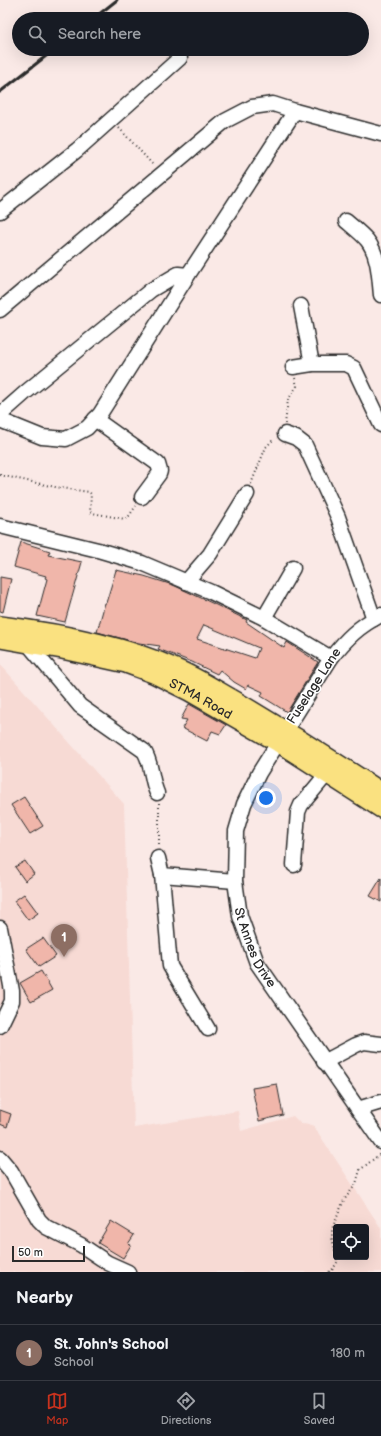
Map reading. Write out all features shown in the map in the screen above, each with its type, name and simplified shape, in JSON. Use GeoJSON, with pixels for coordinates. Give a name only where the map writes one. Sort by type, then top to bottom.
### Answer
{"type":"FeatureCollection","features":[{"type":"Feature","properties":{"kind":"main road","name":"STMA Road"},"geometry":{"type":"LineString","coordinates":[[0,625],[96,643],[129,651],[157,660],[197,677],[282,736],[326,775],[381,809]]}},
{"type":"Feature","properties":{"kind":"main road","name":"STMA Road"},"geometry":{"type":"LineString","coordinates":[[0,639],[62,650],[126,664],[153,674],[282,736],[379,787]]}},
{"type":"Feature","properties":{"kind":"street"},"geometry":{"type":"LineString","coordinates":[[0,211],[77,150],[180,58]]}},
{"type":"Feature","properties":{"kind":"street"},"geometry":{"type":"LineString","coordinates":[[0,310],[225,121],[252,107],[273,104],[381,134]]}},
{"type":"Feature","properties":{"kind":"street"},"geometry":{"type":"LineString","coordinates":[[0,420],[42,437],[66,439],[87,428],[95,420],[295,111]]}},
{"type":"Feature","properties":{"kind":"street"},"geometry":{"type":"LineString","coordinates":[[346,221],[367,240],[373,249],[381,295]]}},
{"type":"Feature","properties":{"kind":"street"},"geometry":{"type":"LineString","coordinates":[[0,415],[151,290],[178,274],[188,276]]}},
{"type":"Feature","properties":{"kind":"street"},"geometry":{"type":"LineString","coordinates":[[301,306],[312,364]]}},
{"type":"Feature","properties":{"kind":"street"},"geometry":{"type":"LineString","coordinates":[[293,367],[312,364],[346,364],[354,368],[381,425]]}},
{"type":"Feature","properties":{"kind":"street"},"geometry":{"type":"LineString","coordinates":[[95,420],[158,464],[160,468],[159,474],[142,497]]}},
{"type":"Feature","properties":{"kind":"street"},"geometry":{"type":"LineString","coordinates":[[285,434],[296,438],[305,445],[308,450],[338,517],[377,617]]}},
{"type":"Feature","properties":{"kind":"street"},"geometry":{"type":"LineString","coordinates":[[186,582],[210,554],[247,494]]}},
{"type":"Feature","properties":{"kind":"street"},"geometry":{"type":"LineString","coordinates":[[0,526],[98,550],[142,563],[264,618],[331,658]]}},
{"type":"Feature","properties":{"kind":"street"},"geometry":{"type":"LineString","coordinates":[[264,618],[293,568]]}},
{"type":"Feature","properties":{"kind":"street","name":"Fuselage Lane"},"geometry":{"type":"LineString","coordinates":[[282,736],[331,658],[345,640],[362,626],[377,617]]}},
{"type":"Feature","properties":{"kind":"street"},"geometry":{"type":"LineString","coordinates":[[28,644],[80,706],[144,751],[148,757],[152,780],[157,793]]}},
{"type":"Feature","properties":{"kind":"street","name":"St Annes Drive"},"geometry":{"type":"LineString","coordinates":[[282,736],[259,773],[244,804],[236,831],[235,881],[240,916],[256,963],[381,1142]]}},
{"type":"Feature","properties":{"kind":"street"},"geometry":{"type":"LineString","coordinates":[[294,865],[298,812],[301,805],[326,775]]}},
{"type":"Feature","properties":{"kind":"street"},"geometry":{"type":"LineString","coordinates":[[158,858],[162,876],[170,966],[208,1029]]}},
{"type":"Feature","properties":{"kind":"street"},"geometry":{"type":"LineString","coordinates":[[162,876],[235,881]]}},
{"type":"Feature","properties":{"kind":"street"},"geometry":{"type":"LineString","coordinates":[[0,928],[12,991],[12,1001],[0,1026]]}},
{"type":"Feature","properties":{"kind":"street"},"geometry":{"type":"LineString","coordinates":[[324,1062],[356,1044],[364,1042],[381,1044]]}},
{"type":"Feature","properties":{"kind":"street"},"geometry":{"type":"LineString","coordinates":[[358,1109],[381,1102]]}},
{"type":"Feature","properties":{"kind":"street"},"geometry":{"type":"LineString","coordinates":[[0,1158],[11,1171],[39,1220],[46,1227],[81,1245],[108,1263],[128,1272]]}},
{"type":"Feature","properties":{"kind":"path"},"geometry":{"type":"LineString","coordinates":[[111,120],[162,175]]}},
{"type":"Feature","properties":{"kind":"path"},"geometry":{"type":"LineString","coordinates":[[247,494],[266,447],[276,437],[285,434],[284,421],[288,400],[297,386],[293,367]]}},
{"type":"Feature","properties":{"kind":"path"},"geometry":{"type":"LineString","coordinates":[[0,475],[55,487],[89,492],[91,494],[90,512],[125,519],[129,516],[142,497]]}},
{"type":"Feature","properties":{"kind":"path"},"geometry":{"type":"LineString","coordinates":[[157,793],[158,858]]}},
{"type":"Feature","properties":{"kind":"path"},"geometry":{"type":"LineString","coordinates":[[334,1224],[344,1200],[356,1184],[360,1170],[381,1153]]}},
{"type":"Feature","properties":{"kind":"path"},"geometry":{"type":"LineString","coordinates":[[333,1227],[333,1242]]}},
{"type":"Feature","properties":{"kind":"path"},"geometry":{"type":"LineString","coordinates":[[329,1272],[333,1270],[338,1260]]}},
{"type":"Feature","properties":{"kind":"shaded area"},"geometry":{"type":"Polygon","coordinates":[[[0,664],[124,804],[134,1128],[238,1111],[241,1131],[293,1116],[301,1124],[313,1125],[381,1228],[381,1272],[0,1272],[0,664]]]}},
{"type":"Feature","properties":{"kind":"building"},"geometry":{"type":"Polygon","coordinates":[[[21,542],[50,551],[48,555],[82,562],[65,622],[37,616],[47,579],[45,578],[46,576],[14,567],[21,542]]]}},
{"type":"Feature","properties":{"kind":"building"},"geometry":{"type":"Polygon","coordinates":[[[116,570],[144,576],[173,585],[247,620],[246,622],[284,648],[287,642],[318,662],[287,712],[261,696],[263,692],[248,685],[246,689],[234,682],[220,670],[217,674],[192,662],[158,649],[160,646],[139,643],[97,632],[116,570]],[[204,625],[197,639],[255,658],[259,648],[204,625]]]}},
{"type":"Feature","properties":{"kind":"building"},"geometry":{"type":"Polygon","coordinates":[[[0,577],[11,579],[3,612],[0,611],[0,577]]]}},
{"type":"Feature","properties":{"kind":"building"},"geometry":{"type":"Polygon","coordinates":[[[189,704],[226,725],[220,734],[212,731],[207,741],[182,728],[187,720],[181,719],[189,704]]]}},
{"type":"Feature","properties":{"kind":"building"},"geometry":{"type":"Polygon","coordinates":[[[24,797],[43,826],[30,834],[11,805],[24,797]]]}},
{"type":"Feature","properties":{"kind":"building"},"geometry":{"type":"Polygon","coordinates":[[[25,861],[34,874],[25,881],[15,867],[25,861]]]}},
{"type":"Feature","properties":{"kind":"building"},"geometry":{"type":"Polygon","coordinates":[[[381,878],[381,902],[370,896],[381,878]]]}},
{"type":"Feature","properties":{"kind":"building"},"geometry":{"type":"Polygon","coordinates":[[[24,894],[38,913],[28,920],[14,901],[24,894]]]}},
{"type":"Feature","properties":{"kind":"building"},"geometry":{"type":"Polygon","coordinates":[[[43,938],[56,956],[39,967],[26,949],[43,938]]]}},
{"type":"Feature","properties":{"kind":"building"},"geometry":{"type":"Polygon","coordinates":[[[41,971],[52,990],[31,1002],[20,983],[41,971]]]}},
{"type":"Feature","properties":{"kind":"building"},"geometry":{"type":"Polygon","coordinates":[[[277,1084],[283,1115],[259,1121],[252,1088],[277,1084]]]}},
{"type":"Feature","properties":{"kind":"building"},"geometry":{"type":"Polygon","coordinates":[[[0,1110],[11,1114],[7,1127],[0,1124],[0,1110]]]}},
{"type":"Feature","properties":{"kind":"building"},"geometry":{"type":"Polygon","coordinates":[[[111,1221],[134,1235],[128,1244],[131,1245],[123,1258],[98,1243],[111,1221]]]}},
{"type":"Feature","properties":{"kind":"railway"},"geometry":{"type":"LineString","coordinates":[[102,12],[117,0]]}},
{"type":"Feature","properties":{"kind":"railway"},"geometry":{"type":"LineString","coordinates":[[0,92],[46,56]]}},
{"type":"Feature","properties":{"kind":"place","name":"St. John's School"},"geometry":{"type":"Point","coordinates":[64,957]}}]}
